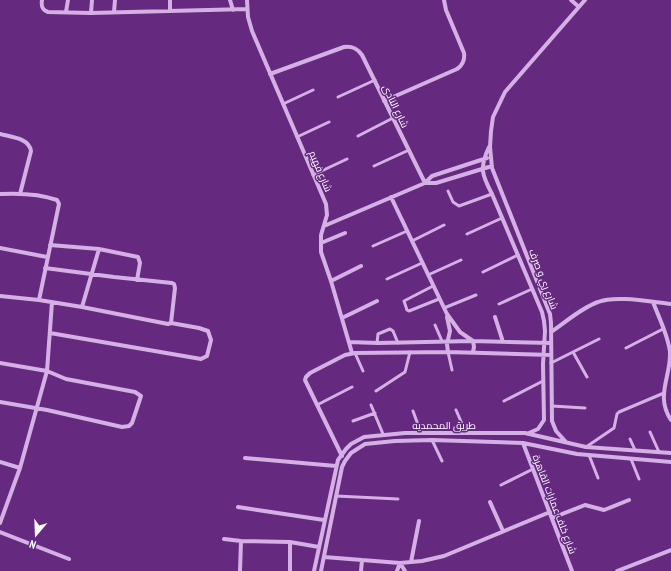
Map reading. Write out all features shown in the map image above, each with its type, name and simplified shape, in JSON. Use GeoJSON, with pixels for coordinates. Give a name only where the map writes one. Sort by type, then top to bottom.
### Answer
{"type":"FeatureCollection","features":[{"type":"Feature","properties":{"kind":"street"},"geometry":{"type":"LineString","coordinates":[[42,0],[42,7],[48,12],[91,13],[247,9]]}},
{"type":"Feature","properties":{"kind":"street"},"geometry":{"type":"LineString","coordinates":[[66,12],[68,0]]}},
{"type":"Feature","properties":{"kind":"street"},"geometry":{"type":"LineString","coordinates":[[91,13],[92,0]]}},
{"type":"Feature","properties":{"kind":"street"},"geometry":{"type":"LineString","coordinates":[[114,12],[115,0]]}},
{"type":"Feature","properties":{"kind":"street"},"geometry":{"type":"LineString","coordinates":[[170,0],[170,11]]}},
{"type":"Feature","properties":{"kind":"street"},"geometry":{"type":"LineString","coordinates":[[230,0],[232,10]]}},
{"type":"Feature","properties":{"kind":"street","name":"شارع فهيم"},"geometry":{"type":"LineString","coordinates":[[247,0],[247,9],[252,31],[327,210],[321,243],[324,261],[349,342],[354,353]]}},
{"type":"Feature","properties":{"kind":"street"},"geometry":{"type":"LineString","coordinates":[[384,100],[457,69],[464,61],[464,53],[446,10],[444,0]]}},
{"type":"Feature","properties":{"kind":"street"},"geometry":{"type":"LineString","coordinates":[[571,0],[579,7]]}},
{"type":"Feature","properties":{"kind":"street","name":"شارع ري و صرف"},"geometry":{"type":"LineString","coordinates":[[566,442],[552,425],[551,323],[548,310],[492,166],[490,131],[493,117],[505,92],[585,0]]}},
{"type":"Feature","properties":{"kind":"street","name":"شارع النادى"},"geometry":{"type":"LineString","coordinates":[[270,74],[344,47],[352,47],[359,51],[425,183]]}},
{"type":"Feature","properties":{"kind":"street"},"geometry":{"type":"LineString","coordinates":[[0,134],[25,141],[30,145],[31,151],[20,194]]}},
{"type":"Feature","properties":{"kind":"street","name":"شارع ري و صرف"},"geometry":{"type":"LineString","coordinates":[[490,147],[484,159],[484,178],[518,255],[544,321],[544,420],[538,429],[528,433]]}},
{"type":"Feature","properties":{"kind":"street"},"geometry":{"type":"LineString","coordinates":[[425,183],[432,176],[491,157]]}},
{"type":"Feature","properties":{"kind":"street"},"geometry":{"type":"LineString","coordinates":[[324,226],[425,183],[436,183],[492,166]]}},
{"type":"Feature","properties":{"kind":"street"},"geometry":{"type":"LineString","coordinates":[[0,194],[42,196],[57,200],[59,208],[47,257],[39,300]]}},
{"type":"Feature","properties":{"kind":"street"},"geometry":{"type":"LineString","coordinates":[[391,197],[447,314],[460,332],[473,341],[474,352]]}},
{"type":"Feature","properties":{"kind":"street"},"geometry":{"type":"LineString","coordinates":[[321,243],[345,233]]}},
{"type":"Feature","properties":{"kind":"street"},"geometry":{"type":"LineString","coordinates":[[50,245],[99,249],[138,257],[140,263],[137,280]]}},
{"type":"Feature","properties":{"kind":"street"},"geometry":{"type":"LineString","coordinates":[[0,248],[47,257]]}},
{"type":"Feature","properties":{"kind":"street"},"geometry":{"type":"LineString","coordinates":[[82,307],[99,249]]}},
{"type":"Feature","properties":{"kind":"street"},"geometry":{"type":"LineString","coordinates":[[331,281],[361,266]]}},
{"type":"Feature","properties":{"kind":"street"},"geometry":{"type":"LineString","coordinates":[[45,268],[91,275],[170,282],[174,284],[175,288],[171,323]]}},
{"type":"Feature","properties":{"kind":"street"},"geometry":{"type":"LineString","coordinates":[[0,296],[52,302],[168,324],[171,323],[199,328],[208,331],[211,340],[207,356],[201,359],[50,333]]}},
{"type":"Feature","properties":{"kind":"street"},"geometry":{"type":"LineString","coordinates":[[551,332],[584,309],[598,302],[613,299],[671,304]]}},
{"type":"Feature","properties":{"kind":"street"},"geometry":{"type":"LineString","coordinates":[[342,318],[377,301]]}},
{"type":"Feature","properties":{"kind":"street"},"geometry":{"type":"LineString","coordinates":[[0,523],[20,468],[47,371],[52,302]]}},
{"type":"Feature","properties":{"kind":"street"},"geometry":{"type":"LineString","coordinates":[[653,302],[670,352],[670,367],[664,394],[664,406],[671,420]]}},
{"type":"Feature","properties":{"kind":"street"},"geometry":{"type":"LineString","coordinates":[[444,341],[450,331],[447,314]]}},
{"type":"Feature","properties":{"kind":"street"},"geometry":{"type":"LineString","coordinates":[[495,317],[503,342]]}},
{"type":"Feature","properties":{"kind":"street"},"geometry":{"type":"LineString","coordinates":[[444,341],[448,352]]}},
{"type":"Feature","properties":{"kind":"street"},"geometry":{"type":"LineString","coordinates":[[349,342],[398,343],[473,341],[551,344]]}},
{"type":"Feature","properties":{"kind":"street"},"geometry":{"type":"LineString","coordinates":[[345,461],[305,380],[308,375],[340,357],[354,353],[410,352],[474,352],[551,355]]}},
{"type":"Feature","properties":{"kind":"street"},"geometry":{"type":"LineString","coordinates":[[0,363],[47,371],[66,379],[135,392],[141,396],[132,423],[128,426],[122,427],[36,408],[0,402]]}},
{"type":"Feature","properties":{"kind":"street","name":"طريق المحمديه"},"geometry":{"type":"LineString","coordinates":[[314,571],[336,466],[341,455],[351,444],[371,435],[421,433],[528,433],[586,447],[671,453]]}},
{"type":"Feature","properties":{"kind":"street"},"geometry":{"type":"LineString","coordinates":[[544,447],[545,437]]}},
{"type":"Feature","properties":{"kind":"street","name":"طريق المحمديه"},"geometry":{"type":"LineString","coordinates":[[321,571],[342,468],[345,461],[355,449],[371,443],[432,440],[523,442],[571,453],[671,462]]}},
{"type":"Feature","properties":{"kind":"street","name":"شارع خلف عمارات القاهرة"},"geometry":{"type":"LineString","coordinates":[[523,442],[572,571]]}},
{"type":"Feature","properties":{"kind":"street"},"geometry":{"type":"LineString","coordinates":[[246,458],[336,466]]}},
{"type":"Feature","properties":{"kind":"street"},"geometry":{"type":"LineString","coordinates":[[0,462],[20,468]]}},
{"type":"Feature","properties":{"kind":"street"},"geometry":{"type":"LineString","coordinates":[[552,518],[585,505],[604,510],[629,500]]}},
{"type":"Feature","properties":{"kind":"street"},"geometry":{"type":"LineString","coordinates":[[490,502],[503,531]]}},
{"type":"Feature","properties":{"kind":"street"},"geometry":{"type":"LineString","coordinates":[[238,508],[324,520]]}},
{"type":"Feature","properties":{"kind":"street"},"geometry":{"type":"LineString","coordinates":[[324,557],[400,563],[428,560],[444,556],[550,512]]}},
{"type":"Feature","properties":{"kind":"street"},"geometry":{"type":"LineString","coordinates":[[411,562],[419,521]]}},
{"type":"Feature","properties":{"kind":"street"},"geometry":{"type":"LineString","coordinates":[[0,532],[69,559]]}},
{"type":"Feature","properties":{"kind":"street"},"geometry":{"type":"LineString","coordinates":[[224,539],[241,541],[290,542],[319,547]]}},
{"type":"Feature","properties":{"kind":"street"},"geometry":{"type":"LineString","coordinates":[[240,571],[241,541]]}},
{"type":"Feature","properties":{"kind":"street"},"geometry":{"type":"LineString","coordinates":[[290,542],[290,571]]}},
{"type":"Feature","properties":{"kind":"street"},"geometry":{"type":"LineString","coordinates":[[617,571],[671,550]]}},
{"type":"Feature","properties":{"kind":"street"},"geometry":{"type":"LineString","coordinates":[[361,571],[362,560]]}},
{"type":"Feature","properties":{"kind":"street"},"geometry":{"type":"LineString","coordinates":[[397,571],[400,563]]}},
{"type":"Feature","properties":{"kind":"street"},"geometry":{"type":"LineString","coordinates":[[400,563],[405,571]]}},
{"type":"Feature","properties":{"kind":"lane"},"geometry":{"type":"LineString","coordinates":[[338,97],[374,80]]}},
{"type":"Feature","properties":{"kind":"lane"},"geometry":{"type":"LineString","coordinates":[[283,104],[312,90]]}},
{"type":"Feature","properties":{"kind":"lane"},"geometry":{"type":"LineString","coordinates":[[358,136],[393,118]]}},
{"type":"Feature","properties":{"kind":"lane"},"geometry":{"type":"LineString","coordinates":[[297,137],[329,122]]}},
{"type":"Feature","properties":{"kind":"lane"},"geometry":{"type":"LineString","coordinates":[[374,166],[409,150]]}},
{"type":"Feature","properties":{"kind":"lane"},"geometry":{"type":"LineString","coordinates":[[313,175],[347,159]]}},
{"type":"Feature","properties":{"kind":"lane"},"geometry":{"type":"LineString","coordinates":[[448,191],[453,202],[459,206],[492,194]]}},
{"type":"Feature","properties":{"kind":"lane"},"geometry":{"type":"LineString","coordinates":[[467,234],[502,218]]}},
{"type":"Feature","properties":{"kind":"lane"},"geometry":{"type":"LineString","coordinates":[[412,240],[444,226]]}},
{"type":"Feature","properties":{"kind":"lane"},"geometry":{"type":"LineString","coordinates":[[373,246],[407,231]]}},
{"type":"Feature","properties":{"kind":"lane"},"geometry":{"type":"LineString","coordinates":[[483,272],[518,255]]}},
{"type":"Feature","properties":{"kind":"lane"},"geometry":{"type":"LineString","coordinates":[[428,275],[461,260]]}},
{"type":"Feature","properties":{"kind":"lane"},"geometry":{"type":"LineString","coordinates":[[387,279],[422,263]]}},
{"type":"Feature","properties":{"kind":"lane"},"geometry":{"type":"LineString","coordinates":[[433,286],[404,301],[403,303],[406,310],[409,311],[439,299]]}},
{"type":"Feature","properties":{"kind":"lane"},"geometry":{"type":"LineString","coordinates":[[499,304],[532,289]]}},
{"type":"Feature","properties":{"kind":"lane"},"geometry":{"type":"LineString","coordinates":[[444,308],[476,296]]}},
{"type":"Feature","properties":{"kind":"lane"},"geometry":{"type":"LineString","coordinates":[[435,325],[444,341]]}},
{"type":"Feature","properties":{"kind":"lane"},"geometry":{"type":"LineString","coordinates":[[377,343],[378,334],[390,329],[393,331],[398,343]]}},
{"type":"Feature","properties":{"kind":"lane"},"geometry":{"type":"LineString","coordinates":[[626,348],[663,329]]}},
{"type":"Feature","properties":{"kind":"lane"},"geometry":{"type":"LineString","coordinates":[[551,363],[599,339]]}},
{"type":"Feature","properties":{"kind":"lane"},"geometry":{"type":"LineString","coordinates":[[376,391],[405,372],[410,352]]}},
{"type":"Feature","properties":{"kind":"lane"},"geometry":{"type":"LineString","coordinates":[[448,352],[452,370]]}},
{"type":"Feature","properties":{"kind":"lane"},"geometry":{"type":"LineString","coordinates":[[573,352],[586,377]]}},
{"type":"Feature","properties":{"kind":"lane"},"geometry":{"type":"LineString","coordinates":[[354,353],[363,371]]}},
{"type":"Feature","properties":{"kind":"lane"},"geometry":{"type":"LineString","coordinates":[[504,401],[543,381]]}},
{"type":"Feature","properties":{"kind":"lane"},"geometry":{"type":"LineString","coordinates":[[317,405],[352,387]]}},
{"type":"Feature","properties":{"kind":"lane"},"geometry":{"type":"LineString","coordinates":[[586,447],[614,428],[617,414],[619,412],[664,394]]}},
{"type":"Feature","properties":{"kind":"lane"},"geometry":{"type":"LineString","coordinates":[[372,405],[383,434]]}},
{"type":"Feature","properties":{"kind":"lane"},"geometry":{"type":"LineString","coordinates":[[552,406],[585,408]]}},
{"type":"Feature","properties":{"kind":"lane"},"geometry":{"type":"LineString","coordinates":[[456,410],[466,433]]}},
{"type":"Feature","properties":{"kind":"lane"},"geometry":{"type":"LineString","coordinates":[[413,411],[421,433]]}},
{"type":"Feature","properties":{"kind":"lane"},"geometry":{"type":"LineString","coordinates":[[353,421],[375,413]]}},
{"type":"Feature","properties":{"kind":"lane"},"geometry":{"type":"LineString","coordinates":[[650,432],[659,452]]}},
{"type":"Feature","properties":{"kind":"lane"},"geometry":{"type":"LineString","coordinates":[[630,439],[635,450]]}},
{"type":"Feature","properties":{"kind":"lane"},"geometry":{"type":"LineString","coordinates":[[432,440],[442,461]]}},
{"type":"Feature","properties":{"kind":"lane"},"geometry":{"type":"LineString","coordinates":[[589,455],[598,478]]}},
{"type":"Feature","properties":{"kind":"lane"},"geometry":{"type":"LineString","coordinates":[[631,459],[639,479]]}},
{"type":"Feature","properties":{"kind":"lane"},"geometry":{"type":"LineString","coordinates":[[501,485],[533,469]]}},
{"type":"Feature","properties":{"kind":"lane"},"geometry":{"type":"LineString","coordinates":[[336,496],[398,498]]}}]}
